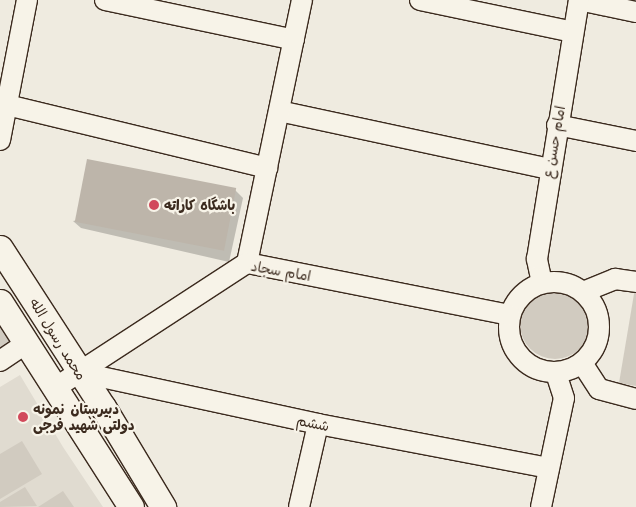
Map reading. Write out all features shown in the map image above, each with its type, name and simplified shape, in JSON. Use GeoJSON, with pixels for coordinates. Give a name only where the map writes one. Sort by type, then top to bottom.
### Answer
{"type":"FeatureCollection","features":[{"type":"Feature","properties":{"kind":"street"},"geometry":{"type":"LineString","coordinates":[[0,140],[7,105],[8,52],[27,0]]}},
{"type":"Feature","properties":{"kind":"street"},"geometry":{"type":"LineString","coordinates":[[105,0],[294,40]]}},
{"type":"Feature","properties":{"kind":"street"},"geometry":{"type":"LineString","coordinates":[[247,263],[302,0]]}},
{"type":"Feature","properties":{"kind":"street"},"geometry":{"type":"LineString","coordinates":[[420,0],[573,32]]}},
{"type":"Feature","properties":{"kind":"street"},"geometry":{"type":"LineString","coordinates":[[579,0],[636,12]]}},
{"type":"Feature","properties":{"kind":"street","name":"امام حسن ع"},"geometry":{"type":"LineString","coordinates":[[542,283],[537,259],[549,169],[579,0]]}},
{"type":"Feature","properties":{"kind":"street"},"geometry":{"type":"LineString","coordinates":[[7,105],[267,168]]}},
{"type":"Feature","properties":{"kind":"street"},"geometry":{"type":"LineString","coordinates":[[279,111],[549,169]]}},
{"type":"Feature","properties":{"kind":"street"},"geometry":{"type":"LineString","coordinates":[[557,125],[636,141]]}},
{"type":"Feature","properties":{"kind":"street","name":"محمد رسول الله"},"geometry":{"type":"LineString","coordinates":[[0,248],[163,507]]}},
{"type":"Feature","properties":{"kind":"street","name":"امام سجاد"},"geometry":{"type":"LineString","coordinates":[[55,388],[247,263],[510,315]]}},
{"type":"Feature","properties":{"kind":"street"},"geometry":{"type":"LineString","coordinates":[[583,292],[614,279],[636,282]]}},
{"type":"Feature","properties":{"kind":"street"},"geometry":{"type":"LineString","coordinates":[[556,282],[583,292],[592,302],[600,328],[594,347],[582,363],[556,373],[529,365],[518,356],[511,343],[510,315],[522,295],[542,283],[556,282]]}},
{"type":"Feature","properties":{"kind":"street","name":"محمد رسول الله"},"geometry":{"type":"LineString","coordinates":[[0,302],[25,344],[131,507]]}},
{"type":"Feature","properties":{"kind":"street"},"geometry":{"type":"LineString","coordinates":[[0,361],[25,344]]}},
{"type":"Feature","properties":{"kind":"street"},"geometry":{"type":"LineString","coordinates":[[582,363],[599,389],[636,399]]}},
{"type":"Feature","properties":{"kind":"street","name":"ششم"},"geometry":{"type":"LineString","coordinates":[[78,372],[318,424],[550,468]]}},
{"type":"Feature","properties":{"kind":"street"},"geometry":{"type":"LineString","coordinates":[[543,507],[564,398],[556,373]]}},
{"type":"Feature","properties":{"kind":"street"},"geometry":{"type":"LineString","coordinates":[[299,507],[318,424]]}},
{"type":"Feature","properties":{"kind":"shaded area"},"geometry":{"type":"Polygon","coordinates":[[[636,288],[636,386],[619,383],[636,288]]]}},
{"type":"Feature","properties":{"kind":"shaded area"},"geometry":{"type":"Polygon","coordinates":[[[555,289],[568,292],[580,299],[587,311],[590,324],[587,337],[580,349],[568,356],[555,359],[542,356],[530,349],[523,337],[520,324],[523,311],[530,299],[542,292],[555,289]]]}},
{"type":"Feature","properties":{"kind":"shaded area"},"geometry":{"type":"Polygon","coordinates":[[[0,322],[14,343],[0,351],[0,322]]]}},
{"type":"Feature","properties":{"kind":"shaded area","name":"دبیرستان نمونه دولتی شهید فرجی"},"geometry":{"type":"Polygon","coordinates":[[[20,375],[63,447],[103,507],[0,507],[0,387],[20,375]]]}},
{"type":"Feature","properties":{"kind":"shaded area"},"geometry":{"type":"Polygon","coordinates":[[[22,441],[42,474],[0,499],[0,454],[22,441]]]}},
{"type":"Feature","properties":{"kind":"shaded area"},"geometry":{"type":"Polygon","coordinates":[[[25,487],[37,506],[0,507],[0,502],[25,487]]]}},
{"type":"Feature","properties":{"kind":"shaded area"},"geometry":{"type":"Polygon","coordinates":[[[63,491],[74,507],[38,507],[63,491]]]}},
{"type":"Feature","properties":{"kind":"building","name":"باشگاه کاراته"},"geometry":{"type":"Polygon","coordinates":[[[87,159],[236,188],[224,251],[75,222],[87,159]]]}},
{"type":"Feature","properties":{"kind":"place","name":"باشگاه کاراته"},"geometry":{"type":"Point","coordinates":[154,205]}},
{"type":"Feature","properties":{"kind":"place","name":"دبیرستان نمونه دولتی شهید فرجی"},"geometry":{"type":"Point","coordinates":[23,417]}}]}
